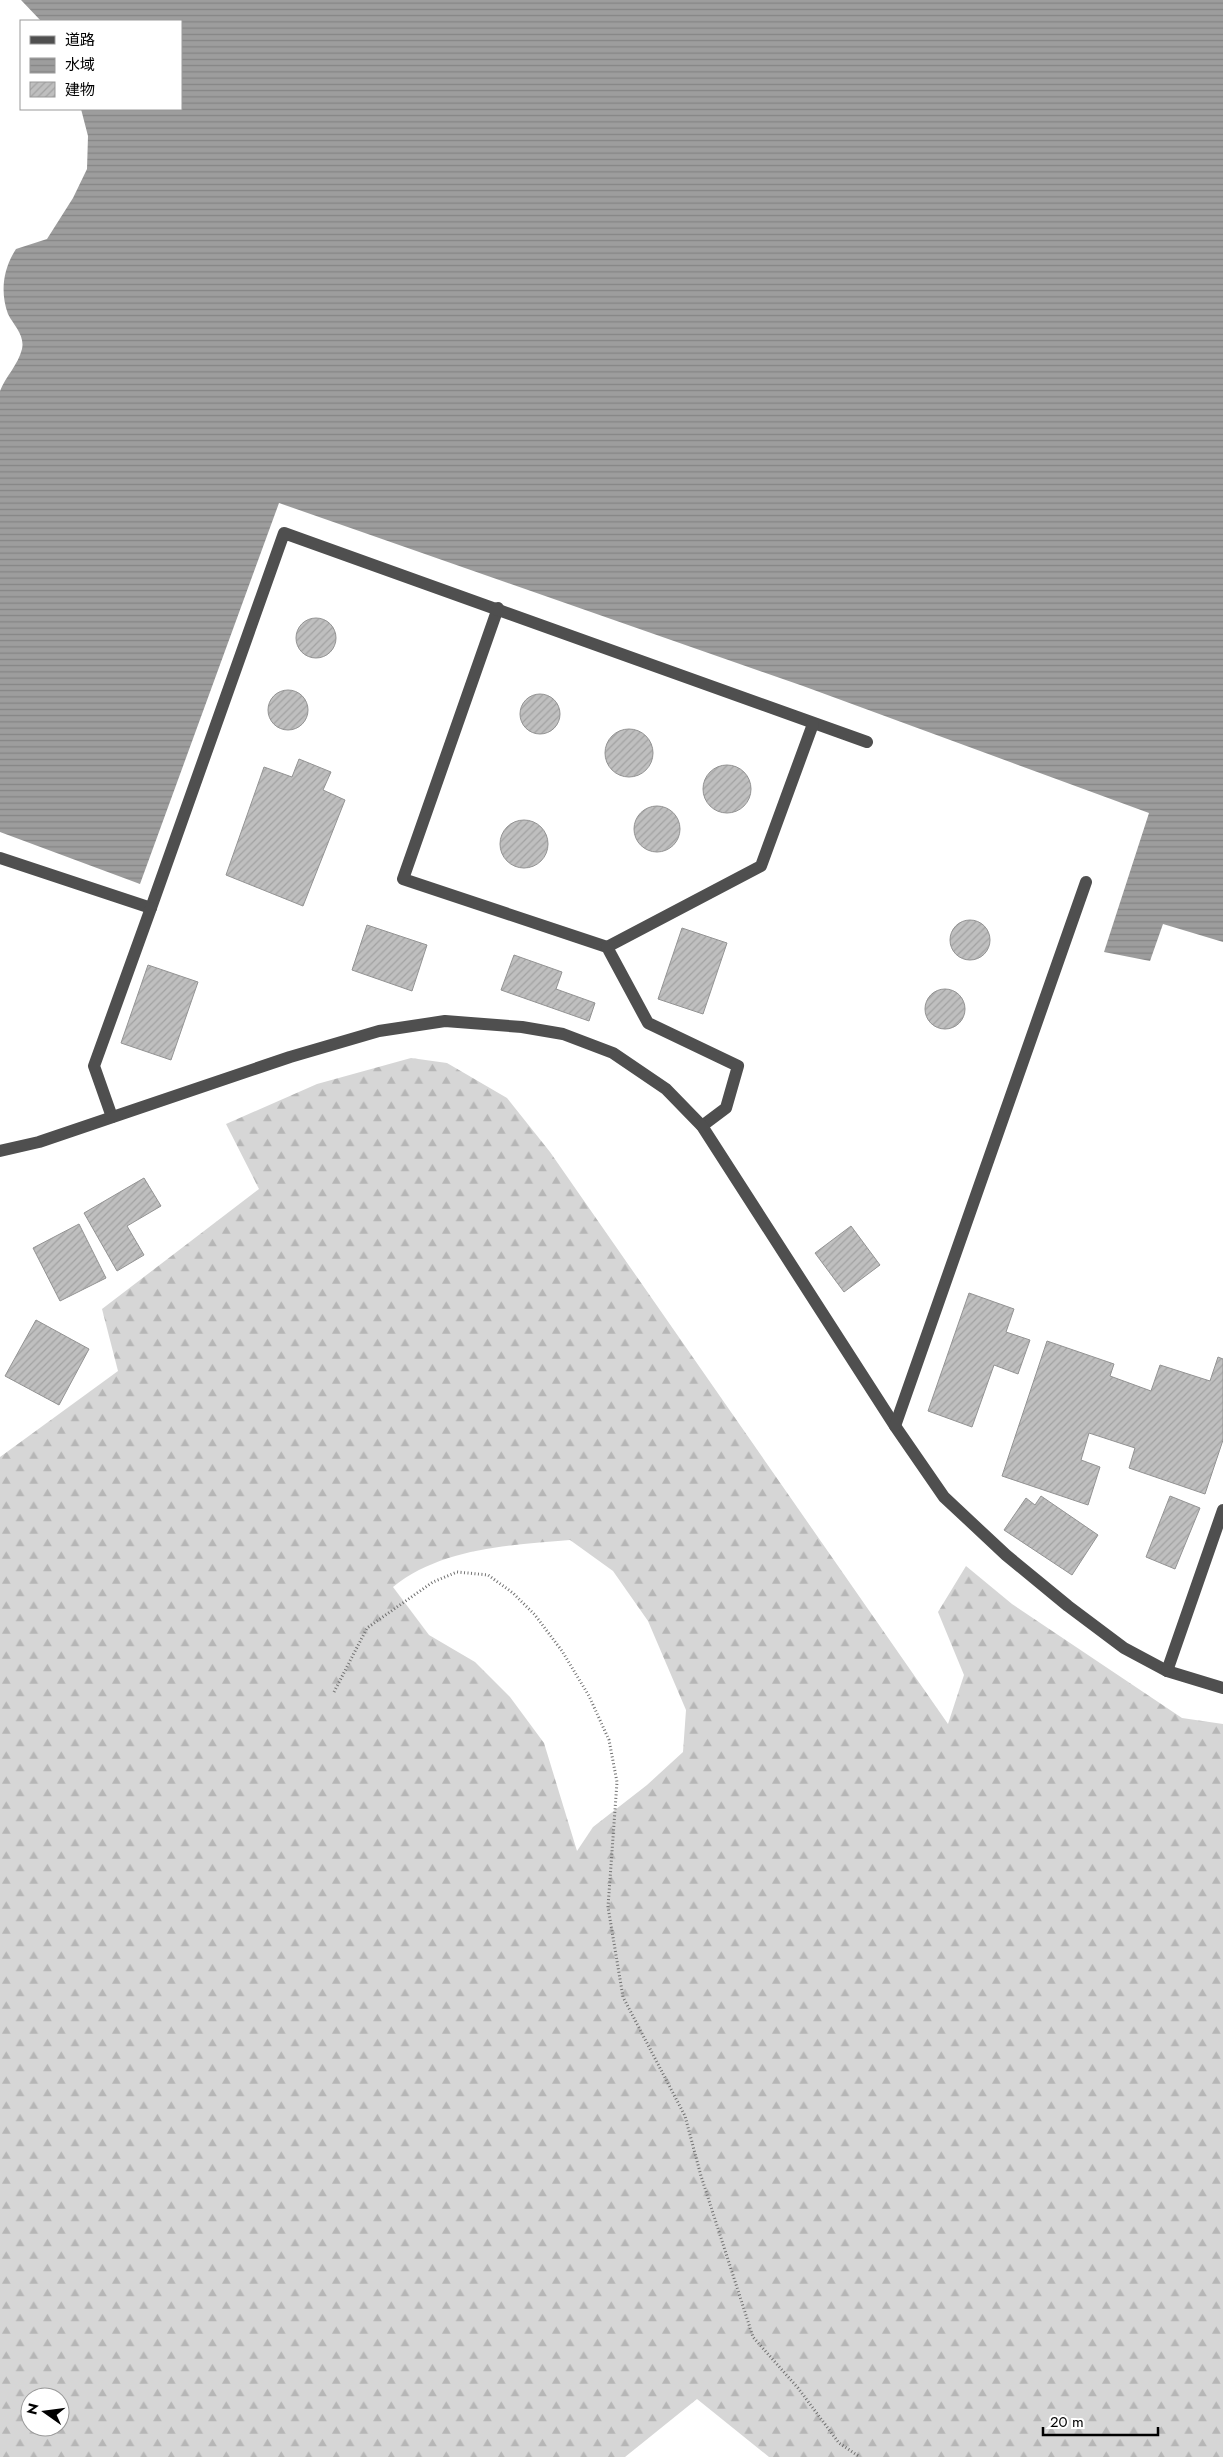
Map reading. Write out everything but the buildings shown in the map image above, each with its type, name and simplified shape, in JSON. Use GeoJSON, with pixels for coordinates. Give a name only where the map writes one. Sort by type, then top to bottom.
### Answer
{"type":"FeatureCollection","features":[{"type":"Feature","properties":{"kind":"street"},"geometry":{"type":"LineString","coordinates":[[112,1117],[94,1066],[284,533],[498,608],[813,724],[867,742]]}},
{"type":"Feature","properties":{"kind":"street"},"geometry":{"type":"LineString","coordinates":[[498,608],[403,879],[607,948],[648,1023],[738,1066],[726,1108],[702,1126]]}},
{"type":"Feature","properties":{"kind":"street"},"geometry":{"type":"LineString","coordinates":[[607,948],[761,866],[813,724]]}},
{"type":"Feature","properties":{"kind":"street"},"geometry":{"type":"LineString","coordinates":[[0,858],[151,908]]}},
{"type":"Feature","properties":{"kind":"street"},"geometry":{"type":"LineString","coordinates":[[895,1426],[1086,882]]}},
{"type":"Feature","properties":{"kind":"street"},"geometry":{"type":"LineString","coordinates":[[0,1151],[39,1142],[290,1056],[379,1031],[445,1021],[522,1027],[563,1034],[613,1053],[666,1089],[702,1126],[895,1426],[944,1497],[1006,1554],[1068,1606],[1124,1648],[1167,1671],[1223,1688]]}},
{"type":"Feature","properties":{"kind":"street"},"geometry":{"type":"LineString","coordinates":[[1167,1671],[1223,1510]]}},
{"type":"Feature","properties":{"kind":"path"},"geometry":{"type":"LineString","coordinates":[[334,1692],[367,1628],[433,1582],[457,1572],[488,1576],[513,1593],[535,1615],[562,1651],[588,1696],[608,1740],[617,1782],[608,1907],[623,1997],[685,2116],[701,2176],[753,2337],[798,2388],[839,2443],[860,2457]]}},
{"type":"Feature","properties":{"kind":"green space"},"geometry":{"type":"Polygon","coordinates":[[[411,1058],[447,1063],[507,1098],[550,1152],[948,1724],[964,1675],[938,1612],[966,1566],[1012,1604],[1182,1718],[1223,1724],[1223,2457],[769,2457],[697,2399],[625,2457],[0,2457],[0,1457],[118,1371],[102,1309],[259,1189],[226,1124],[317,1084],[411,1058]],[[570,1540],[500,1547],[454,1556],[412,1574],[393,1587],[429,1635],[475,1662],[510,1697],[544,1743],[577,1851],[593,1827],[647,1785],[683,1752],[686,1710],[648,1621],[613,1571],[570,1540]]]}},
{"type":"Feature","properties":{"kind":"water"},"geometry":{"type":"Polygon","coordinates":[[[21,0],[1223,0],[1223,942],[1163,924],[1150,961],[1104,952],[1149,813],[803,686],[279,503],[140,884],[0,832],[0,391],[18,360],[23,344],[8,314],[4,297],[4,281],[8,264],[16,249],[47,239],[73,198],[87,169],[88,136],[81,110],[182,110],[182,20],[40,20],[21,0]]]}}]}
